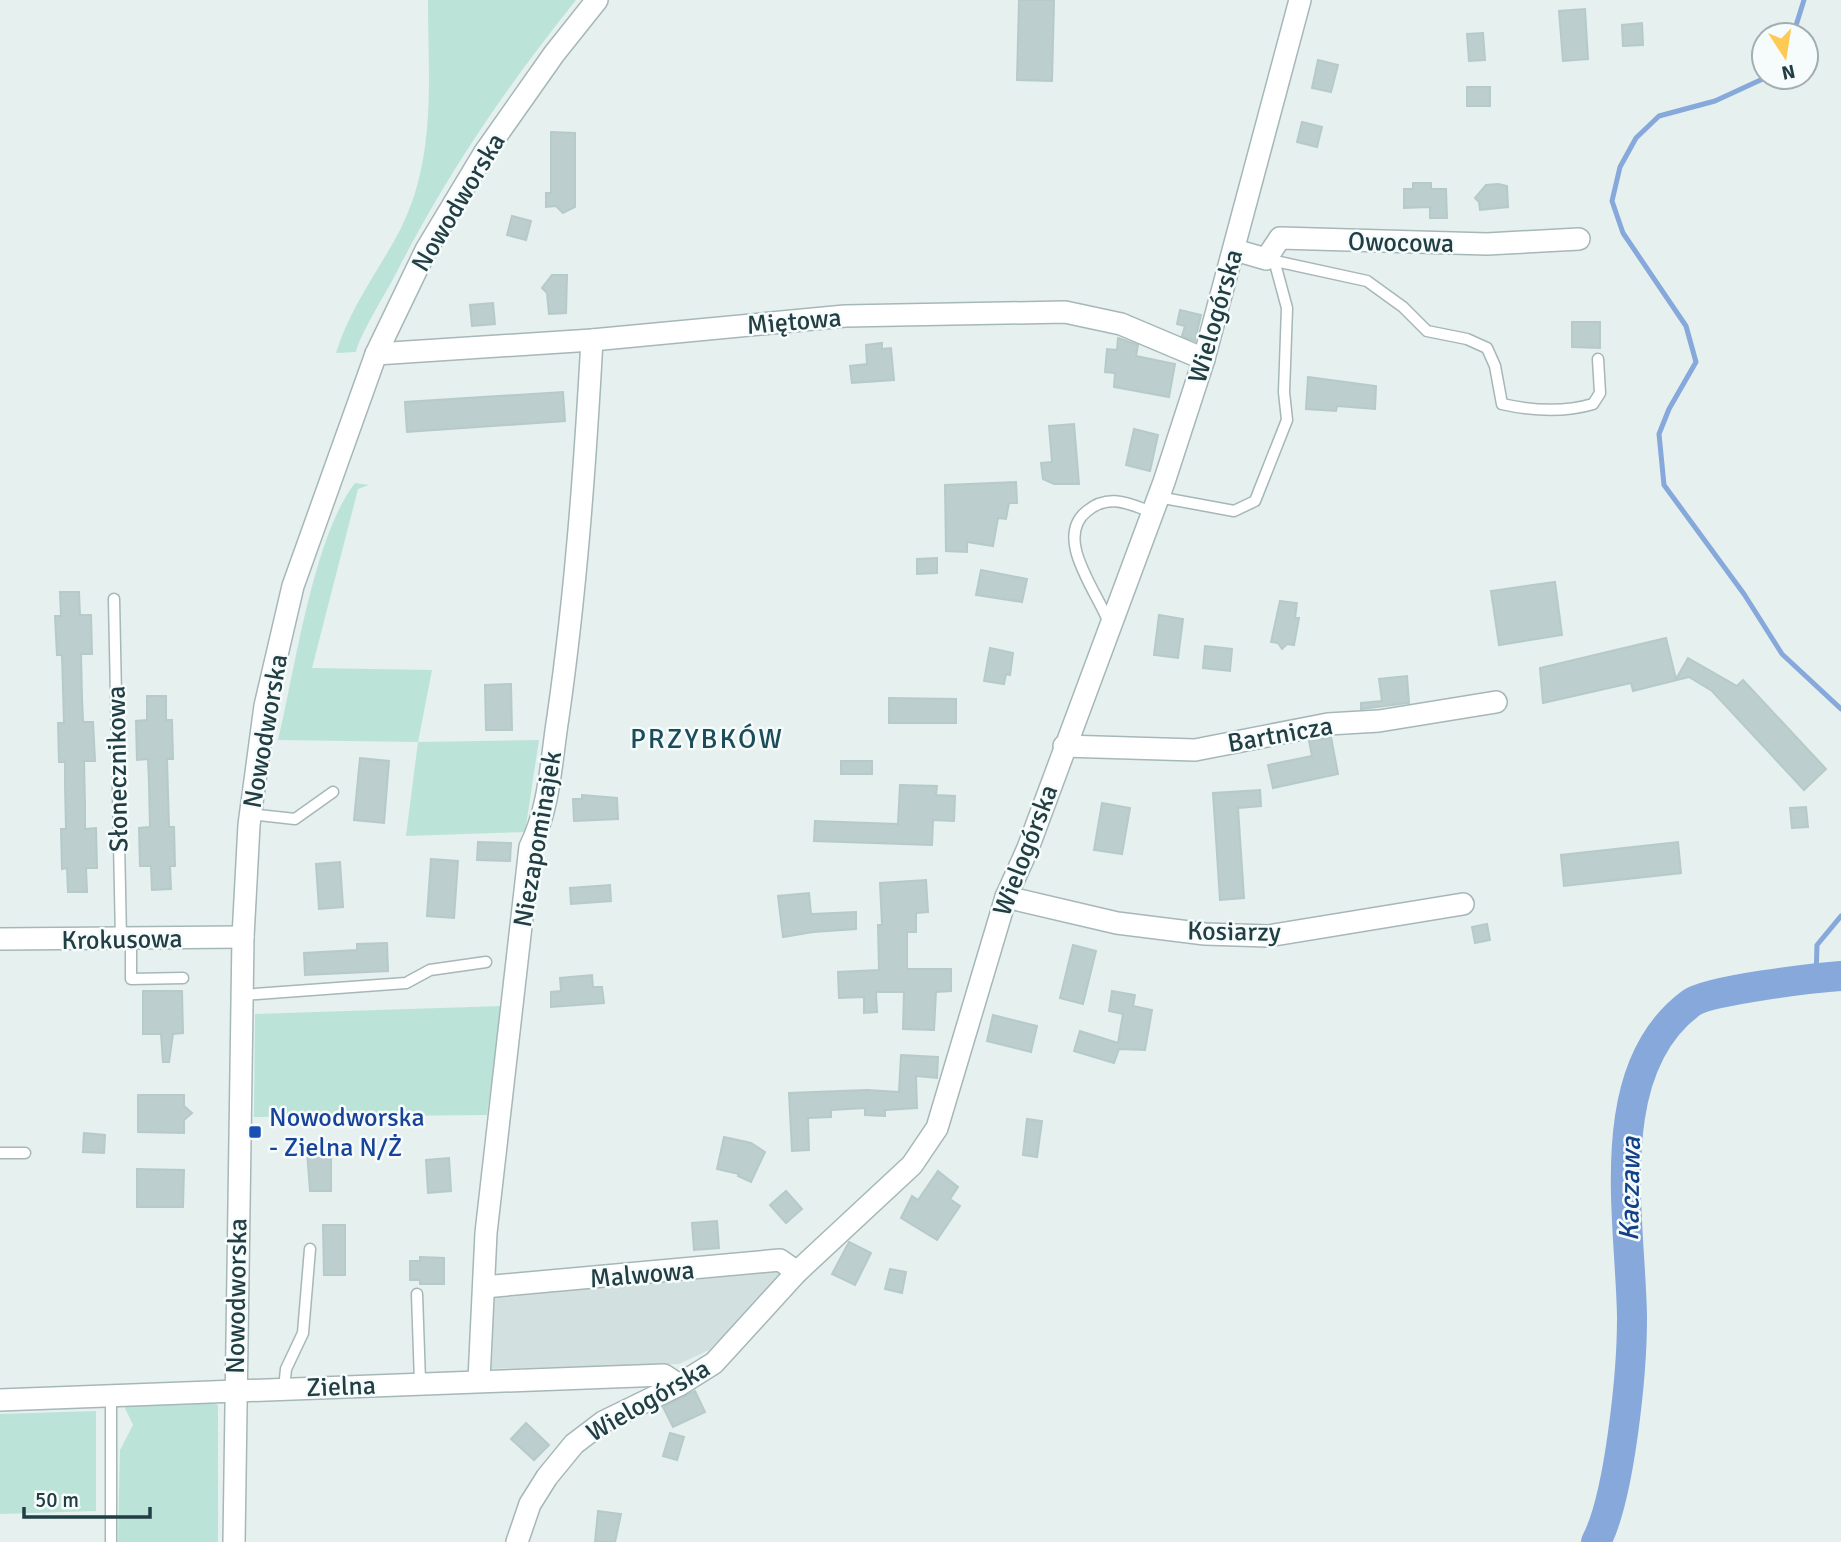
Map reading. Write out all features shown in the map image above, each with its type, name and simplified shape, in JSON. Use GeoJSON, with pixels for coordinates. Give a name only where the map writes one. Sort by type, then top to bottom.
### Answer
{"type":"FeatureCollection","features":[{"type":"Feature","properties":{"kind":"street","name":"Nowodworska"},"geometry":{"type":"LineString","coordinates":[[234,1542],[243,937],[250,814],[265,706],[293,586],[376,354],[426,250],[485,152],[554,54],[597,0]]}},
{"type":"Feature","properties":{"kind":"street","name":"Wielogórska"},"geometry":{"type":"LineString","coordinates":[[517,1542],[530,1504],[547,1477],[574,1444],[603,1422],[679,1385],[714,1363],[797,1272],[912,1165],[937,1128],[1006,897],[1028,848],[1155,505],[1204,359],[1300,0]]}},
{"type":"Feature","properties":{"kind":"street","name":"Owocowa"},"geometry":{"type":"LineString","coordinates":[[1270,260],[1280,238],[1487,244],[1579,239]]}},
{"type":"Feature","properties":{"kind":"street"},"geometry":{"type":"LineString","coordinates":[[1235,250],[1270,260]]}},
{"type":"Feature","properties":{"kind":"street","name":"Miętowa"},"geometry":{"type":"LineString","coordinates":[[376,354],[592,340],[845,316],[1065,312],[1121,324],[1204,359]]}},
{"type":"Feature","properties":{"kind":"street","name":"Niezapominajek"},"geometry":{"type":"LineString","coordinates":[[479,1380],[486,1233],[530,847],[543,822],[566,657],[585,477],[592,340]]}},
{"type":"Feature","properties":{"kind":"street","name":"Bartnicza"},"geometry":{"type":"LineString","coordinates":[[1064,746],[1195,750],[1328,724],[1379,721],[1496,702]]}},
{"type":"Feature","properties":{"kind":"street","name":"Kosiarzy"},"geometry":{"type":"LineString","coordinates":[[1006,897],[1117,923],[1205,934],[1256,935],[1463,904]]}},
{"type":"Feature","properties":{"kind":"street","name":"Krokusowa"},"geometry":{"type":"LineString","coordinates":[[0,939],[243,937]]}},
{"type":"Feature","properties":{"kind":"street","name":"Malwowa"},"geometry":{"type":"LineString","coordinates":[[484,1287],[779,1260],[797,1272]]}},
{"type":"Feature","properties":{"kind":"street","name":"Zielna"},"geometry":{"type":"LineString","coordinates":[[0,1400],[420,1382],[664,1375],[679,1385]]}},
{"type":"Feature","properties":{"kind":"lane"},"geometry":{"type":"LineString","coordinates":[[1270,260],[1367,281],[1403,307],[1427,331],[1467,339],[1487,348],[1494,366],[1502,404],[1533,411],[1573,410],[1593,404],[1600,393],[1598,359]]}},
{"type":"Feature","properties":{"kind":"lane"},"geometry":{"type":"LineString","coordinates":[[1110,625],[1078,556],[1073,533],[1080,517],[1096,504],[1116,499],[1234,511],[1255,501],[1287,420],[1284,391],[1287,308],[1270,260]]}},
{"type":"Feature","properties":{"kind":"lane","name":"Słonecznikowa"},"geometry":{"type":"LineString","coordinates":[[114,599],[126,938],[131,979],[183,978]]}},
{"type":"Feature","properties":{"kind":"lane"},"geometry":{"type":"LineString","coordinates":[[250,814],[295,819],[333,792]]}},
{"type":"Feature","properties":{"kind":"lane"},"geometry":{"type":"LineString","coordinates":[[242,995],[406,983],[430,970],[486,962]]}},
{"type":"Feature","properties":{"kind":"lane"},"geometry":{"type":"LineString","coordinates":[[0,1153],[25,1153]]}},
{"type":"Feature","properties":{"kind":"lane"},"geometry":{"type":"LineString","coordinates":[[284,1388],[286,1369],[303,1333],[310,1249]]}},
{"type":"Feature","properties":{"kind":"lane"},"geometry":{"type":"LineString","coordinates":[[417,1294],[420,1382]]}},
{"type":"Feature","properties":{"kind":"lane"},"geometry":{"type":"LineString","coordinates":[[111,1396],[111,1542]]}},
{"type":"Feature","properties":{"kind":"shaded area"},"geometry":{"type":"Polygon","coordinates":[[[773,1267],[785,1275],[709,1350],[679,1364],[487,1369],[491,1294],[773,1267]]]}},
{"type":"Feature","properties":{"kind":"green space"},"geometry":{"type":"Polygon","coordinates":[[[428,0],[576,0],[500,101],[454,170],[372,317],[356,352],[336,353],[357,305],[400,230],[420,175],[428,117],[428,0]]]}},
{"type":"Feature","properties":{"kind":"green space"},"geometry":{"type":"Polygon","coordinates":[[[355,483],[369,485],[358,489],[312,668],[432,670],[418,742],[278,740],[317,570],[340,507],[355,483]]]}},
{"type":"Feature","properties":{"kind":"green space"},"geometry":{"type":"Polygon","coordinates":[[[539,740],[525,832],[406,836],[418,742],[539,740]]]}},
{"type":"Feature","properties":{"kind":"green space"},"geometry":{"type":"Polygon","coordinates":[[[502,1006],[487,1115],[254,1117],[255,1014],[502,1006]]]}},
{"type":"Feature","properties":{"kind":"green space"},"geometry":{"type":"Polygon","coordinates":[[[198,1398],[218,1405],[218,1542],[118,1542],[120,1450],[133,1425],[124,1406],[198,1398]]]}},
{"type":"Feature","properties":{"kind":"green space"},"geometry":{"type":"Polygon","coordinates":[[[96,1411],[96,1511],[0,1514],[0,1414],[96,1411]]]}},
{"type":"Feature","properties":{"kind":"building"},"geometry":{"type":"Polygon","coordinates":[[[1019,0],[1054,0],[1052,81],[1017,80],[1019,0]]]}},
{"type":"Feature","properties":{"kind":"building"},"geometry":{"type":"Polygon","coordinates":[[[1585,9],[1588,59],[1563,61],[1559,11],[1585,9]]]}},
{"type":"Feature","properties":{"kind":"building"},"geometry":{"type":"Polygon","coordinates":[[[1642,23],[1643,45],[1623,46],[1622,25],[1642,23]]]}},
{"type":"Feature","properties":{"kind":"building"},"geometry":{"type":"Polygon","coordinates":[[[1483,33],[1485,60],[1469,61],[1467,34],[1483,33]]]}},
{"type":"Feature","properties":{"kind":"building"},"geometry":{"type":"Polygon","coordinates":[[[1318,60],[1338,65],[1331,92],[1312,88],[1318,60]]]}},
{"type":"Feature","properties":{"kind":"building"},"geometry":{"type":"Polygon","coordinates":[[[1467,87],[1490,87],[1490,106],[1467,106],[1467,87]]]}},
{"type":"Feature","properties":{"kind":"building"},"geometry":{"type":"Polygon","coordinates":[[[1302,122],[1322,127],[1317,147],[1297,142],[1302,122]]]}},
{"type":"Feature","properties":{"kind":"building"},"geometry":{"type":"Polygon","coordinates":[[[551,132],[575,133],[575,207],[563,213],[556,206],[546,207],[546,193],[551,193],[551,132]]]}},
{"type":"Feature","properties":{"kind":"building"},"geometry":{"type":"Polygon","coordinates":[[[1413,183],[1431,183],[1431,189],[1446,189],[1447,218],[1430,218],[1430,207],[1404,208],[1404,189],[1413,189],[1413,183]]]}},
{"type":"Feature","properties":{"kind":"building"},"geometry":{"type":"Polygon","coordinates":[[[1486,185],[1507,186],[1508,207],[1480,210],[1479,202],[1475,198],[1486,185]]]}},
{"type":"Feature","properties":{"kind":"building"},"geometry":{"type":"Polygon","coordinates":[[[512,216],[531,221],[526,240],[507,235],[512,216]]]}},
{"type":"Feature","properties":{"kind":"building"},"geometry":{"type":"Polygon","coordinates":[[[552,275],[567,275],[566,313],[549,314],[547,293],[542,288],[552,275]]]}},
{"type":"Feature","properties":{"kind":"building"},"geometry":{"type":"Polygon","coordinates":[[[493,303],[495,324],[472,326],[470,305],[493,303]]]}},
{"type":"Feature","properties":{"kind":"building"},"geometry":{"type":"Polygon","coordinates":[[[1180,310],[1201,315],[1195,341],[1182,336],[1185,326],[1177,324],[1180,310]]]}},
{"type":"Feature","properties":{"kind":"building"},"geometry":{"type":"Polygon","coordinates":[[[1572,322],[1600,322],[1600,348],[1572,347],[1572,322]]]}},
{"type":"Feature","properties":{"kind":"building"},"geometry":{"type":"Polygon","coordinates":[[[1118,338],[1138,345],[1136,356],[1175,364],[1169,397],[1114,387],[1115,373],[1105,372],[1107,349],[1117,350],[1118,338]]]}},
{"type":"Feature","properties":{"kind":"building"},"geometry":{"type":"Polygon","coordinates":[[[882,343],[882,349],[891,348],[894,380],[852,383],[850,366],[867,364],[866,345],[882,343]]]}},
{"type":"Feature","properties":{"kind":"building"},"geometry":{"type":"Polygon","coordinates":[[[1308,377],[1376,386],[1375,409],[1337,406],[1336,411],[1306,409],[1308,377]]]}},
{"type":"Feature","properties":{"kind":"building"},"geometry":{"type":"Polygon","coordinates":[[[563,392],[565,421],[407,432],[405,402],[563,392]]]}},
{"type":"Feature","properties":{"kind":"building"},"geometry":{"type":"Polygon","coordinates":[[[1074,424],[1079,484],[1054,484],[1043,479],[1041,463],[1052,462],[1049,426],[1074,424]]]}},
{"type":"Feature","properties":{"kind":"building"},"geometry":{"type":"Polygon","coordinates":[[[1134,429],[1158,435],[1150,471],[1126,465],[1134,429]]]}},
{"type":"Feature","properties":{"kind":"building"},"geometry":{"type":"Polygon","coordinates":[[[1016,482],[1017,503],[1009,503],[1006,519],[998,518],[993,546],[967,542],[967,552],[946,551],[945,485],[1016,482]]]}},
{"type":"Feature","properties":{"kind":"building"},"geometry":{"type":"Polygon","coordinates":[[[937,558],[937,573],[917,574],[917,559],[937,558]]]}},
{"type":"Feature","properties":{"kind":"building"},"geometry":{"type":"Polygon","coordinates":[[[981,570],[1027,579],[1022,602],[976,595],[981,570]]]}},
{"type":"Feature","properties":{"kind":"building"},"geometry":{"type":"Polygon","coordinates":[[[1555,582],[1562,635],[1499,645],[1491,591],[1555,582]]]}},
{"type":"Feature","properties":{"kind":"building"},"geometry":{"type":"Polygon","coordinates":[[[60,592],[79,592],[80,615],[91,615],[92,654],[81,654],[83,722],[93,722],[95,761],[84,761],[85,829],[96,828],[97,868],[86,868],[87,892],[68,892],[67,868],[62,869],[61,829],[66,829],[65,762],[59,762],[58,723],[64,723],[62,655],[57,655],[55,616],[61,616],[60,592]]]}},
{"type":"Feature","properties":{"kind":"building"},"geometry":{"type":"Polygon","coordinates":[[[1280,601],[1297,603],[1295,618],[1299,618],[1294,645],[1287,644],[1282,649],[1278,643],[1271,642],[1280,601]]]}},
{"type":"Feature","properties":{"kind":"building"},"geometry":{"type":"Polygon","coordinates":[[[1159,615],[1183,619],[1178,658],[1154,655],[1159,615]]]}},
{"type":"Feature","properties":{"kind":"building"},"geometry":{"type":"Polygon","coordinates":[[[1666,638],[1676,679],[1688,658],[1737,686],[1743,680],[1826,769],[1804,790],[1712,691],[1689,677],[1633,691],[1631,683],[1543,703],[1540,668],[1666,638]]]}},
{"type":"Feature","properties":{"kind":"building"},"geometry":{"type":"Polygon","coordinates":[[[1205,646],[1232,649],[1230,671],[1203,668],[1205,646]]]}},
{"type":"Feature","properties":{"kind":"building"},"geometry":{"type":"Polygon","coordinates":[[[990,648],[1013,653],[1010,675],[1006,674],[1004,684],[984,681],[990,648]]]}},
{"type":"Feature","properties":{"kind":"building"},"geometry":{"type":"Polygon","coordinates":[[[1407,676],[1409,703],[1361,709],[1361,703],[1382,701],[1379,679],[1407,676]]]}},
{"type":"Feature","properties":{"kind":"building"},"geometry":{"type":"Polygon","coordinates":[[[511,684],[512,730],[486,730],[485,685],[511,684]]]}},
{"type":"Feature","properties":{"kind":"building"},"geometry":{"type":"Polygon","coordinates":[[[147,696],[166,696],[166,720],[172,720],[173,759],[167,759],[169,827],[174,827],[175,866],[170,866],[171,889],[152,890],[151,866],[140,866],[139,828],[150,827],[149,783],[148,759],[137,760],[136,721],[147,720],[147,696]]]}},
{"type":"Feature","properties":{"kind":"building"},"geometry":{"type":"Polygon","coordinates":[[[889,698],[956,699],[956,723],[889,723],[889,698]]]}},
{"type":"Feature","properties":{"kind":"building"},"geometry":{"type":"Polygon","coordinates":[[[1331,737],[1338,774],[1273,788],[1268,765],[1312,756],[1309,741],[1331,737]]]}},
{"type":"Feature","properties":{"kind":"building"},"geometry":{"type":"Polygon","coordinates":[[[360,758],[389,761],[384,823],[354,820],[360,758]]]}},
{"type":"Feature","properties":{"kind":"building"},"geometry":{"type":"Polygon","coordinates":[[[841,761],[872,761],[872,774],[841,774],[841,761]]]}},
{"type":"Feature","properties":{"kind":"building"},"geometry":{"type":"Polygon","coordinates":[[[900,785],[937,786],[936,795],[955,796],[954,821],[933,820],[932,845],[814,841],[815,821],[898,824],[900,785]]]}},
{"type":"Feature","properties":{"kind":"building"},"geometry":{"type":"Polygon","coordinates":[[[1260,790],[1261,806],[1238,808],[1244,898],[1220,900],[1213,793],[1260,790]]]}},
{"type":"Feature","properties":{"kind":"building"},"geometry":{"type":"Polygon","coordinates":[[[582,795],[617,798],[618,819],[574,821],[573,799],[582,799],[582,795]]]}},
{"type":"Feature","properties":{"kind":"building"},"geometry":{"type":"Polygon","coordinates":[[[1102,803],[1130,808],[1122,854],[1094,850],[1102,803]]]}},
{"type":"Feature","properties":{"kind":"building"},"geometry":{"type":"Polygon","coordinates":[[[1806,807],[1808,827],[1792,828],[1790,808],[1806,807]]]}},
{"type":"Feature","properties":{"kind":"building"},"geometry":{"type":"Polygon","coordinates":[[[478,842],[511,843],[510,861],[477,860],[478,842]]]}},
{"type":"Feature","properties":{"kind":"building"},"geometry":{"type":"Polygon","coordinates":[[[1678,842],[1681,873],[1564,886],[1561,855],[1678,842]]]}},
{"type":"Feature","properties":{"kind":"building"},"geometry":{"type":"Polygon","coordinates":[[[431,859],[458,861],[454,918],[427,916],[431,859]]]}},
{"type":"Feature","properties":{"kind":"building"},"geometry":{"type":"Polygon","coordinates":[[[340,862],[343,907],[319,909],[316,864],[340,862]]]}},
{"type":"Feature","properties":{"kind":"building"},"geometry":{"type":"Polygon","coordinates":[[[926,880],[928,912],[916,913],[916,932],[907,932],[907,969],[951,969],[951,991],[936,992],[934,1030],[903,1029],[904,992],[876,992],[877,1012],[864,1013],[864,997],[839,998],[838,972],[879,970],[878,925],[882,925],[880,883],[926,880]]]}},
{"type":"Feature","properties":{"kind":"building"},"geometry":{"type":"Polygon","coordinates":[[[610,885],[611,901],[571,904],[570,888],[610,885]]]}},
{"type":"Feature","properties":{"kind":"building"},"geometry":{"type":"Polygon","coordinates":[[[809,893],[811,914],[856,912],[856,929],[783,937],[778,896],[809,893]]]}},
{"type":"Feature","properties":{"kind":"building"},"geometry":{"type":"Polygon","coordinates":[[[1487,924],[1490,940],[1475,943],[1472,927],[1487,924]]]}},
{"type":"Feature","properties":{"kind":"building"},"geometry":{"type":"Polygon","coordinates":[[[387,943],[388,971],[305,975],[304,953],[357,950],[357,944],[387,943]]]}},
{"type":"Feature","properties":{"kind":"building"},"geometry":{"type":"Polygon","coordinates":[[[1073,945],[1096,951],[1083,1004],[1060,998],[1073,945]]]}},
{"type":"Feature","properties":{"kind":"building"},"geometry":{"type":"Polygon","coordinates":[[[592,975],[593,987],[602,987],[604,1003],[551,1007],[551,992],[561,991],[560,978],[592,975]]]}},
{"type":"Feature","properties":{"kind":"building"},"geometry":{"type":"Polygon","coordinates":[[[143,991],[182,991],[183,1033],[173,1034],[169,1062],[163,1062],[161,1034],[143,1034],[143,991]]]}},
{"type":"Feature","properties":{"kind":"building"},"geometry":{"type":"Polygon","coordinates":[[[1112,991],[1135,995],[1133,1006],[1152,1010],[1145,1050],[1119,1049],[1114,1063],[1074,1051],[1080,1031],[1118,1043],[1123,1014],[1109,1011],[1112,991]]]}},
{"type":"Feature","properties":{"kind":"building"},"geometry":{"type":"Polygon","coordinates":[[[993,1015],[1037,1026],[1031,1052],[987,1041],[993,1015]]]}},
{"type":"Feature","properties":{"kind":"building"},"geometry":{"type":"Polygon","coordinates":[[[901,1055],[938,1057],[937,1078],[916,1076],[917,1108],[885,1110],[885,1116],[865,1115],[865,1108],[831,1110],[831,1117],[808,1118],[809,1150],[792,1151],[789,1093],[867,1090],[899,1092],[901,1055]]]}},
{"type":"Feature","properties":{"kind":"building"},"geometry":{"type":"Polygon","coordinates":[[[138,1095],[184,1095],[184,1106],[192,1113],[184,1120],[184,1133],[138,1132],[138,1095]]]}},
{"type":"Feature","properties":{"kind":"building"},"geometry":{"type":"Polygon","coordinates":[[[1027,1119],[1042,1121],[1037,1157],[1023,1155],[1027,1119]]]}},
{"type":"Feature","properties":{"kind":"building"},"geometry":{"type":"Polygon","coordinates":[[[84,1133],[105,1135],[104,1153],[83,1152],[84,1133]]]}},
{"type":"Feature","properties":{"kind":"building"},"geometry":{"type":"Polygon","coordinates":[[[724,1137],[751,1143],[765,1152],[751,1182],[738,1176],[739,1174],[717,1169],[724,1137]]]}},
{"type":"Feature","properties":{"kind":"building"},"geometry":{"type":"Polygon","coordinates":[[[319,1146],[323,1151],[331,1150],[331,1191],[310,1191],[307,1151],[315,1151],[319,1146]]]}},
{"type":"Feature","properties":{"kind":"building"},"geometry":{"type":"Polygon","coordinates":[[[449,1158],[451,1191],[428,1193],[426,1160],[449,1158]]]}},
{"type":"Feature","properties":{"kind":"building"},"geometry":{"type":"Polygon","coordinates":[[[137,1169],[184,1170],[183,1207],[137,1207],[137,1169]]]}},
{"type":"Feature","properties":{"kind":"building"},"geometry":{"type":"Polygon","coordinates":[[[938,1171],[958,1187],[950,1199],[960,1206],[937,1240],[901,1218],[912,1196],[918,1200],[938,1171]]]}},
{"type":"Feature","properties":{"kind":"building"},"geometry":{"type":"Polygon","coordinates":[[[786,1191],[802,1209],[786,1223],[770,1205],[786,1191]]]}},
{"type":"Feature","properties":{"kind":"building"},"geometry":{"type":"Polygon","coordinates":[[[717,1221],[719,1248],[694,1250],[692,1223],[717,1221]]]}},
{"type":"Feature","properties":{"kind":"building"},"geometry":{"type":"Polygon","coordinates":[[[323,1225],[345,1225],[345,1275],[324,1275],[323,1225]]]}},
{"type":"Feature","properties":{"kind":"building"},"geometry":{"type":"Polygon","coordinates":[[[849,1242],[871,1253],[855,1285],[832,1274],[849,1242]]]}},
{"type":"Feature","properties":{"kind":"building"},"geometry":{"type":"Polygon","coordinates":[[[420,1257],[444,1258],[444,1284],[420,1284],[420,1280],[410,1280],[410,1261],[420,1261],[420,1257]]]}},
{"type":"Feature","properties":{"kind":"building"},"geometry":{"type":"Polygon","coordinates":[[[890,1269],[906,1272],[902,1293],[885,1289],[890,1269]]]}},
{"type":"Feature","properties":{"kind":"building"},"geometry":{"type":"Polygon","coordinates":[[[695,1391],[705,1412],[673,1427],[663,1407],[695,1391]]]}},
{"type":"Feature","properties":{"kind":"building"},"geometry":{"type":"Polygon","coordinates":[[[526,1423],[549,1445],[534,1460],[511,1439],[526,1423]]]}},
{"type":"Feature","properties":{"kind":"building"},"geometry":{"type":"Polygon","coordinates":[[[670,1433],[684,1437],[677,1460],[663,1456],[670,1433]]]}},
{"type":"Feature","properties":{"kind":"building"},"geometry":{"type":"Polygon","coordinates":[[[598,1511],[621,1514],[615,1542],[595,1542],[598,1511]]]}},
{"type":"Feature","properties":{"kind":"waterway"},"geometry":{"type":"LineString","coordinates":[[1797,21],[1804,0]]}},
{"type":"Feature","properties":{"kind":"waterway"},"geometry":{"type":"LineString","coordinates":[[1750,85],[1715,101],[1659,116],[1636,138],[1620,167],[1612,201],[1623,233],[1686,326],[1696,362],[1669,409],[1659,434],[1664,485],[1744,594],[1782,654],[1841,709]]}},
{"type":"Feature","properties":{"kind":"waterway"},"geometry":{"type":"LineString","coordinates":[[1816,978],[1817,945],[1841,916]]}},
{"type":"Feature","properties":{"kind":"waterway","name":"Kaczawa"},"geometry":{"type":"LineString","coordinates":[[1596,1542],[1612,1495],[1627,1400],[1632,1318],[1626,1194],[1627,1150],[1632,1107],[1643,1067],[1662,1032],[1691,1003],[1739,989],[1841,976]]}},
{"type":"Feature","properties":{"kind":"place","name":"Nowodworska - Zielna N/Ż"},"geometry":{"type":"Point","coordinates":[255,1132]}},
{"type":"Feature","properties":{"kind":"district","name":"PRZYBKÓW"},"geometry":{"type":"Point","coordinates":[707,738]}}]}
